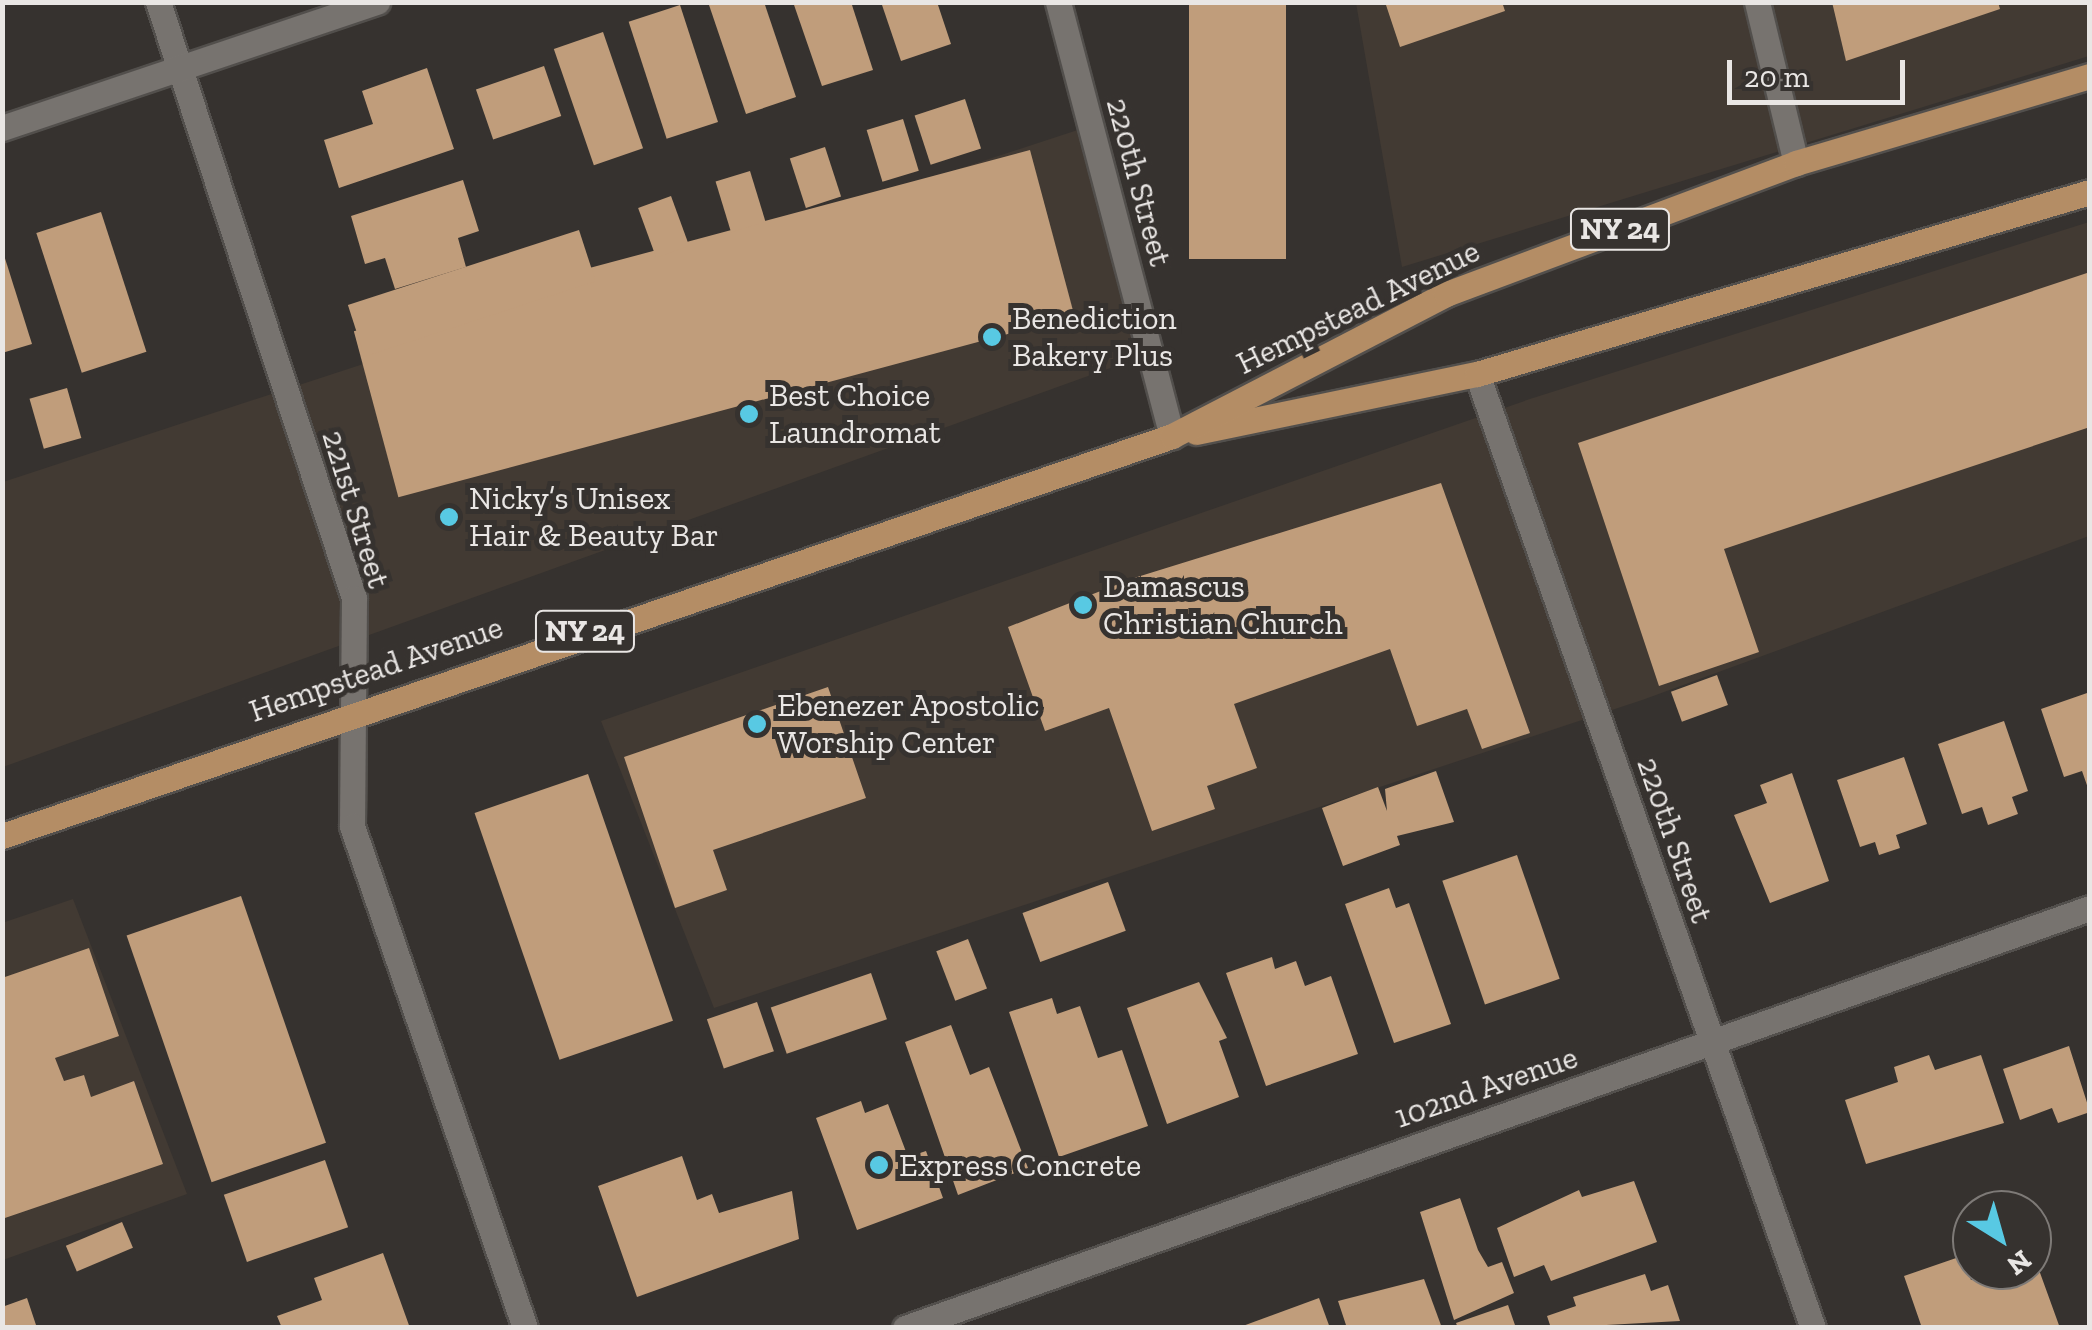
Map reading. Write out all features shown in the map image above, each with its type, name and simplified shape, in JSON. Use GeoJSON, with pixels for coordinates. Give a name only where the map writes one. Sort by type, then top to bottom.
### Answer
{"type":"FeatureCollection","features":[{"type":"Feature","properties":{"kind":"main road","name":"Hempstead Avenue"},"geometry":{"type":"LineString","coordinates":[[1172,436],[1446,294],[1796,163],[2090,76]]}},
{"type":"Feature","properties":{"kind":"main road","name":"Hempstead Avenue"},"geometry":{"type":"LineString","coordinates":[[2,836],[354,711],[1172,436],[1477,374],[2090,192]]}},
{"type":"Feature","properties":{"kind":"street","name":"221st Street"},"geometry":{"type":"LineString","coordinates":[[158,2],[354,598],[352,826],[525,1328]]}},
{"type":"Feature","properties":{"kind":"street"},"geometry":{"type":"LineString","coordinates":[[2,128],[377,2]]}},
{"type":"Feature","properties":{"kind":"street","name":"220th Street"},"geometry":{"type":"LineString","coordinates":[[1058,2],[1172,436]]}},
{"type":"Feature","properties":{"kind":"street"},"geometry":{"type":"LineString","coordinates":[[1758,2],[1796,163]]}},
{"type":"Feature","properties":{"kind":"street","name":"220th Street"},"geometry":{"type":"LineString","coordinates":[[1477,374],[1813,1328]]}},
{"type":"Feature","properties":{"kind":"street","name":"102nd Avenue"},"geometry":{"type":"LineString","coordinates":[[905,1328],[2090,908]]}},
{"type":"Feature","properties":{"kind":"shaded area"},"geometry":{"type":"Polygon","coordinates":[[[1356,3],[2089,3],[2089,56],[1402,267],[1356,3]]]}},
{"type":"Feature","properties":{"kind":"shaded area"},"geometry":{"type":"Polygon","coordinates":[[[1105,121],[1163,349],[3,767],[3,482],[1105,121]]]}},
{"type":"Feature","properties":{"kind":"shaded area"},"geometry":{"type":"Polygon","coordinates":[[[2089,222],[2089,536],[1645,699],[714,1008],[601,721],[1533,398],[2089,222]]]}},
{"type":"Feature","properties":{"kind":"shaded area"},"geometry":{"type":"Polygon","coordinates":[[[73,899],[187,1194],[3,1260],[2,923],[73,899]]]}},
{"type":"Feature","properties":{"kind":"building"},"geometry":{"type":"Polygon","coordinates":[[[708,2],[764,2],[796,97],[746,114],[708,2]]]}},
{"type":"Feature","properties":{"kind":"building"},"geometry":{"type":"Polygon","coordinates":[[[793,2],[851,2],[873,70],[822,86],[793,2]]]}},
{"type":"Feature","properties":{"kind":"building"},"geometry":{"type":"Polygon","coordinates":[[[881,2],[937,2],[951,44],[901,61],[881,2]]]}},
{"type":"Feature","properties":{"kind":"building"},"geometry":{"type":"Polygon","coordinates":[[[1189,2],[1286,2],[1286,259],[1189,259],[1189,2]]]}},
{"type":"Feature","properties":{"kind":"building"},"geometry":{"type":"Polygon","coordinates":[[[1385,2],[1502,2],[1505,11],[1400,47],[1385,2]]]}},
{"type":"Feature","properties":{"kind":"building"},"geometry":{"type":"Polygon","coordinates":[[[1832,2],[1998,2],[2000,9],[1846,61],[1832,2]]]}},
{"type":"Feature","properties":{"kind":"building"},"geometry":{"type":"Polygon","coordinates":[[[680,5],[718,122],[667,139],[629,22],[680,5]]]}},
{"type":"Feature","properties":{"kind":"building"},"geometry":{"type":"Polygon","coordinates":[[[603,32],[643,148],[594,165],[554,49],[603,32]]]}},
{"type":"Feature","properties":{"kind":"building"},"geometry":{"type":"Polygon","coordinates":[[[544,66],[561,116],[493,140],[476,89],[544,66]]]}},
{"type":"Feature","properties":{"kind":"building"},"geometry":{"type":"Polygon","coordinates":[[[427,68],[454,149],[339,188],[324,140],[373,124],[362,91],[427,68]]]}},
{"type":"Feature","properties":{"kind":"building"},"geometry":{"type":"Polygon","coordinates":[[[965,99],[981,148],[931,165],[915,115],[965,99]]]}},
{"type":"Feature","properties":{"kind":"building"},"geometry":{"type":"Polygon","coordinates":[[[903,119],[919,171],[882,182],[867,130],[903,119]]]}},
{"type":"Feature","properties":{"kind":"building"},"geometry":{"type":"Polygon","coordinates":[[[825,147],[841,196],[806,208],[790,158],[825,147]]]}},
{"type":"Feature","properties":{"kind":"building"},"geometry":{"type":"Polygon","coordinates":[[[1030,150],[1075,316],[398,497],[354,331],[1030,150]]]}},
{"type":"Feature","properties":{"kind":"building"},"geometry":{"type":"Polygon","coordinates":[[[750,171],[765,222],[731,232],[716,182],[750,171]]]}},
{"type":"Feature","properties":{"kind":"building"},"geometry":{"type":"Polygon","coordinates":[[[463,180],[479,231],[458,238],[466,267],[395,289],[385,258],[365,264],[351,216],[463,180]]]}},
{"type":"Feature","properties":{"kind":"building"},"geometry":{"type":"Polygon","coordinates":[[[671,196],[689,246],[656,258],[638,208],[671,196]]]}},
{"type":"Feature","properties":{"kind":"building"},"geometry":{"type":"Polygon","coordinates":[[[101,212],[146,352],[82,373],[36,233],[101,212]]]}},
{"type":"Feature","properties":{"kind":"building"},"geometry":{"type":"Polygon","coordinates":[[[579,230],[596,281],[365,356],[348,305],[579,230]]]}},
{"type":"Feature","properties":{"kind":"building"},"geometry":{"type":"Polygon","coordinates":[[[2,253],[32,344],[2,353],[2,253]]]}},
{"type":"Feature","properties":{"kind":"building"},"geometry":{"type":"Polygon","coordinates":[[[2090,272],[2090,427],[1724,549],[1759,652],[1659,686],[1578,443],[2090,272]]]}},
{"type":"Feature","properties":{"kind":"building"},"geometry":{"type":"Polygon","coordinates":[[[67,388],[81,438],[44,449],[30,399],[67,388]]]}},
{"type":"Feature","properties":{"kind":"building"},"geometry":{"type":"Polygon","coordinates":[[[1441,483],[1530,733],[1482,749],[1467,709],[1417,726],[1390,649],[1234,704],[1257,768],[1207,786],[1215,809],[1152,831],[1109,708],[1045,731],[1008,627],[1134,578],[1441,483]]]}},
{"type":"Feature","properties":{"kind":"building"},"geometry":{"type":"Polygon","coordinates":[[[1717,675],[1728,705],[1682,722],[1671,692],[1717,675]]]}},
{"type":"Feature","properties":{"kind":"building"},"geometry":{"type":"Polygon","coordinates":[[[828,687],[866,798],[713,850],[727,890],[675,908],[624,757],[828,687]]]}},
{"type":"Feature","properties":{"kind":"building"},"geometry":{"type":"Polygon","coordinates":[[[2090,692],[2089,791],[2082,771],[2064,777],[2041,709],[2090,692]]]}},
{"type":"Feature","properties":{"kind":"building"},"geometry":{"type":"Polygon","coordinates":[[[2004,721],[2028,791],[2012,797],[2018,814],[1988,825],[1982,807],[1962,814],[1938,744],[2004,721]]]}},
{"type":"Feature","properties":{"kind":"building"},"geometry":{"type":"Polygon","coordinates":[[[1904,757],[1927,824],[1896,835],[1900,848],[1879,855],[1875,842],[1860,847],[1837,780],[1904,757]]]}},
{"type":"Feature","properties":{"kind":"building"},"geometry":{"type":"Polygon","coordinates":[[[1436,771],[1454,822],[1397,836],[1400,845],[1343,866],[1322,808],[1378,787],[1387,811],[1385,789],[1436,771]]]}},
{"type":"Feature","properties":{"kind":"building"},"geometry":{"type":"Polygon","coordinates":[[[1792,773],[1829,881],[1770,903],[1734,815],[1767,803],[1760,785],[1792,773]]]}},
{"type":"Feature","properties":{"kind":"building"},"geometry":{"type":"Polygon","coordinates":[[[588,774],[673,1021],[560,1060],[475,813],[588,774]]]}},
{"type":"Feature","properties":{"kind":"building"},"geometry":{"type":"Polygon","coordinates":[[[1517,855],[1560,979],[1485,1005],[1442,881],[1517,855]]]}},
{"type":"Feature","properties":{"kind":"building"},"geometry":{"type":"Polygon","coordinates":[[[1108,882],[1126,931],[1040,962],[1022,913],[1108,882]]]}},
{"type":"Feature","properties":{"kind":"building"},"geometry":{"type":"Polygon","coordinates":[[[1389,888],[1396,908],[1409,903],[1451,1024],[1394,1043],[1345,904],[1389,888]]]}},
{"type":"Feature","properties":{"kind":"building"},"geometry":{"type":"Polygon","coordinates":[[[241,896],[326,1143],[212,1182],[127,935],[241,896]]]}},
{"type":"Feature","properties":{"kind":"building"},"geometry":{"type":"Polygon","coordinates":[[[968,939],[987,988],[955,1001],[936,951],[968,939]]]}},
{"type":"Feature","properties":{"kind":"building"},"geometry":{"type":"Polygon","coordinates":[[[89,948],[119,1036],[55,1058],[64,1081],[84,1075],[91,1097],[134,1081],[163,1164],[2,1219],[2,978],[89,948]]]}},
{"type":"Feature","properties":{"kind":"building"},"geometry":{"type":"Polygon","coordinates":[[[1272,957],[1275,969],[1296,961],[1305,986],[1331,976],[1358,1054],[1266,1086],[1226,973],[1272,957]]]}},
{"type":"Feature","properties":{"kind":"building"},"geometry":{"type":"Polygon","coordinates":[[[871,973],[887,1019],[787,1054],[771,1008],[871,973]]]}},
{"type":"Feature","properties":{"kind":"building"},"geometry":{"type":"Polygon","coordinates":[[[1199,982],[1227,1038],[1219,1041],[1239,1097],[1167,1124],[1127,1008],[1199,982]]]}},
{"type":"Feature","properties":{"kind":"building"},"geometry":{"type":"Polygon","coordinates":[[[1052,998],[1057,1014],[1080,1006],[1098,1058],[1122,1050],[1148,1126],[1059,1157],[1009,1012],[1052,998]]]}},
{"type":"Feature","properties":{"kind":"building"},"geometry":{"type":"Polygon","coordinates":[[[757,1002],[774,1051],[724,1068],[707,1019],[757,1002]]]}},
{"type":"Feature","properties":{"kind":"building"},"geometry":{"type":"Polygon","coordinates":[[[951,1025],[970,1075],[989,1067],[1028,1168],[958,1195],[905,1042],[951,1025]]]}},
{"type":"Feature","properties":{"kind":"building"},"geometry":{"type":"Polygon","coordinates":[[[2069,1046],[2090,1112],[2058,1123],[2052,1108],[2020,1120],[2003,1069],[2069,1046]]]}},
{"type":"Feature","properties":{"kind":"building"},"geometry":{"type":"Polygon","coordinates":[[[1929,1055],[1935,1070],[1981,1055],[2004,1123],[1866,1164],[1845,1100],[1898,1082],[1894,1067],[1929,1055]]]}},
{"type":"Feature","properties":{"kind":"building"},"geometry":{"type":"Polygon","coordinates":[[[861,1101],[865,1113],[888,1104],[908,1157],[926,1151],[943,1198],[857,1230],[816,1118],[861,1101]]]}},
{"type":"Feature","properties":{"kind":"building"},"geometry":{"type":"Polygon","coordinates":[[[682,1156],[697,1200],[712,1194],[719,1213],[792,1191],[799,1239],[637,1297],[598,1186],[682,1156]]]}},
{"type":"Feature","properties":{"kind":"building"},"geometry":{"type":"Polygon","coordinates":[[[325,1160],[348,1227],[247,1262],[224,1195],[325,1160]]]}},
{"type":"Feature","properties":{"kind":"building"},"geometry":{"type":"Polygon","coordinates":[[[1634,1181],[1657,1242],[1551,1281],[1544,1265],[1514,1277],[1497,1228],[1579,1190],[1582,1197],[1634,1181]]]}},
{"type":"Feature","properties":{"kind":"building"},"geometry":{"type":"Polygon","coordinates":[[[1460,1198],[1478,1250],[1488,1267],[1502,1262],[1514,1293],[1454,1320],[1420,1212],[1460,1198]]]}},
{"type":"Feature","properties":{"kind":"building"},"geometry":{"type":"Polygon","coordinates":[[[122,1222],[133,1248],[77,1272],[66,1246],[122,1222]]]}},
{"type":"Feature","properties":{"kind":"building"},"geometry":{"type":"Polygon","coordinates":[[[383,1253],[410,1328],[282,1328],[277,1316],[322,1300],[314,1278],[383,1253]]]}},
{"type":"Feature","properties":{"kind":"building"},"geometry":{"type":"Polygon","coordinates":[[[1952,1259],[1952,1290],[2046,1290],[2060,1328],[1922,1328],[1904,1276],[1952,1259]]]}},
{"type":"Feature","properties":{"kind":"building"},"geometry":{"type":"Polygon","coordinates":[[[1645,1274],[1651,1291],[1668,1285],[1680,1321],[1551,1328],[1547,1316],[1576,1306],[1573,1297],[1645,1274]]]}},
{"type":"Feature","properties":{"kind":"building"},"geometry":{"type":"Polygon","coordinates":[[[1424,1279],[1442,1328],[1347,1328],[1338,1301],[1424,1279]]]}},
{"type":"Feature","properties":{"kind":"building"},"geometry":{"type":"Polygon","coordinates":[[[27,1298],[37,1328],[2,1328],[2,1307],[27,1298]]]}},
{"type":"Feature","properties":{"kind":"building"},"geometry":{"type":"Polygon","coordinates":[[[1319,1298],[1330,1328],[1240,1328],[1240,1327],[1319,1298]]]}},
{"type":"Feature","properties":{"kind":"building"},"geometry":{"type":"Polygon","coordinates":[[[1508,1305],[1516,1328],[1458,1328],[1456,1323],[1508,1305]]]}},
{"type":"Feature","properties":{"kind":"place","name":"Benediction Bakery Plus"},"geometry":{"type":"Point","coordinates":[992,337]}},
{"type":"Feature","properties":{"kind":"place","name":"Best Choice Laundromat"},"geometry":{"type":"Point","coordinates":[749,414]}},
{"type":"Feature","properties":{"kind":"place","name":"Nicky’s Unisex Hair & Beauty Bar"},"geometry":{"type":"Point","coordinates":[449,517]}},
{"type":"Feature","properties":{"kind":"place","name":"Damascus Christian Church"},"geometry":{"type":"Point","coordinates":[1083,605]}},
{"type":"Feature","properties":{"kind":"place","name":"Ebenezer Apostolic Worship Center"},"geometry":{"type":"Point","coordinates":[757,724]}},
{"type":"Feature","properties":{"kind":"place","name":"Express Concrete"},"geometry":{"type":"Point","coordinates":[879,1165]}}]}
